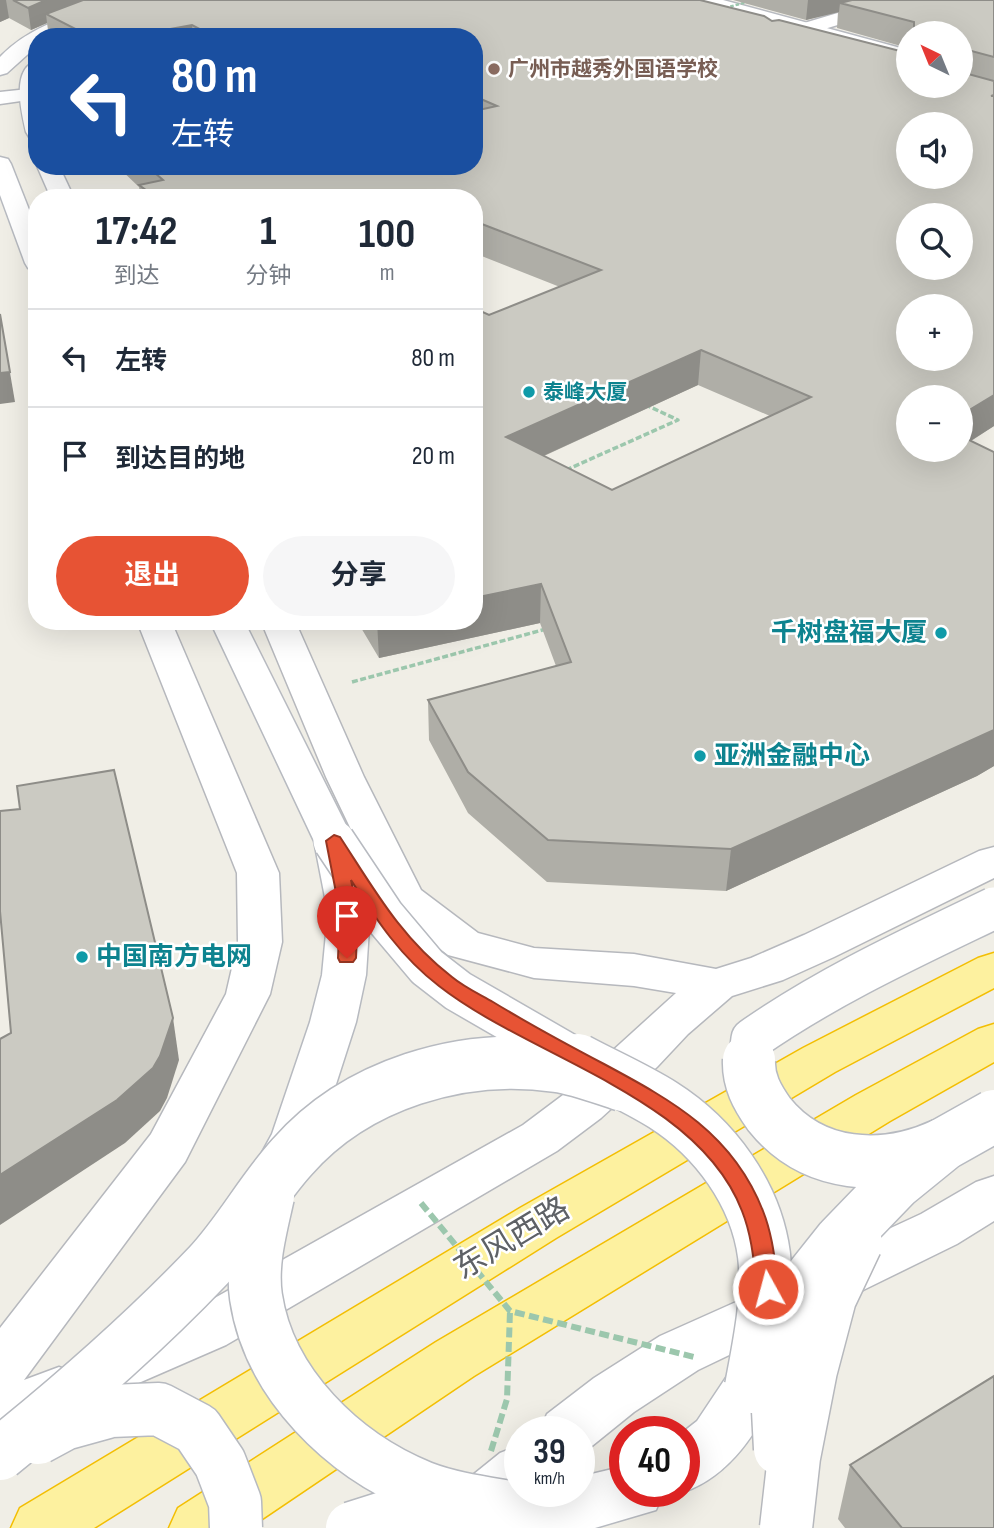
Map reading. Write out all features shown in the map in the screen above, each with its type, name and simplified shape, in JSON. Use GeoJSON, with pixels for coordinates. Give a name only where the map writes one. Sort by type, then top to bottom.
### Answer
{"type":"FeatureCollection","features":[{"type":"Feature","properties":{"kind":"highway","name":"东风西路"},"geometry":{"type":"LineString","coordinates":[[41,1528],[538,1223],[819,1060],[994,969]]}},
{"type":"Feature","properties":{"kind":"highway"},"geometry":{"type":"LineString","coordinates":[[199,1528],[467,1352],[862,1115],[994,1041]]}},
{"type":"Feature","properties":{"kind":"main road"},"geometry":{"type":"LineString","coordinates":[[60,28],[133,0]]}},
{"type":"Feature","properties":{"kind":"main road"},"geometry":{"type":"LineString","coordinates":[[704,0],[896,53]]}},
{"type":"Feature","properties":{"kind":"main road"},"geometry":{"type":"LineString","coordinates":[[808,50],[764,37],[797,25],[891,0]]}},
{"type":"Feature","properties":{"kind":"main road"},"geometry":{"type":"LineString","coordinates":[[797,25],[927,0]]}},
{"type":"Feature","properties":{"kind":"main road"},"geometry":{"type":"LineString","coordinates":[[94,28],[152,5]]}},
{"type":"Feature","properties":{"kind":"main road"},"geometry":{"type":"LineString","coordinates":[[0,69],[28,42]]}},
{"type":"Feature","properties":{"kind":"main road"},"geometry":{"type":"LineString","coordinates":[[0,98],[28,95]]}},
{"type":"Feature","properties":{"kind":"main road"},"geometry":{"type":"LineString","coordinates":[[0,164],[28,239]]}},
{"type":"Feature","properties":{"kind":"main road"},"geometry":{"type":"LineString","coordinates":[[0,1370],[168,1148],[248,995],[260,942],[258,873],[158,630]]}},
{"type":"Feature","properties":{"kind":"main road"},"geometry":{"type":"LineString","coordinates":[[231,630],[334,841],[392,931],[414,956],[447,984],[666,1107],[715,1149],[739,1183],[753,1211],[762,1241],[774,1337],[785,1528]]}},
{"type":"Feature","properties":{"kind":"main road"},"geometry":{"type":"LineString","coordinates":[[282,630],[345,777],[404,899],[463,944],[534,963],[634,970],[716,985]]}},
{"type":"Feature","properties":{"kind":"main road"},"geometry":{"type":"LineString","coordinates":[[334,841],[349,913],[344,975],[315,1080],[296,1134],[271,1184],[256,1259],[256,1297],[266,1336],[285,1374],[312,1410],[345,1440],[391,1474],[490,1502]]}},
{"type":"Feature","properties":{"kind":"main road"},"geometry":{"type":"LineString","coordinates":[[0,1415],[144,1358],[207,1329],[540,1139],[584,1105],[672,1022],[716,985],[767,969],[809,951],[994,861]]}},
{"type":"Feature","properties":{"kind":"main road"},"geometry":{"type":"LineString","coordinates":[[994,908],[782,1016],[752,1039],[747,1063],[752,1091],[774,1119],[799,1144],[841,1159],[873,1162],[909,1158],[944,1144],[994,1116]]}},
{"type":"Feature","properties":{"kind":"main road"},"geometry":{"type":"LineString","coordinates":[[0,1456],[61,1404],[183,1291],[227,1246],[302,1146],[363,1099],[437,1072],[483,1064],[557,1066],[624,1085]]}},
{"type":"Feature","properties":{"kind":"main road"},"geometry":{"type":"LineString","coordinates":[[700,1452],[716,1439],[751,1387],[794,1299],[841,1240],[896,1183],[944,1144]]}},
{"type":"Feature","properties":{"kind":"main road"},"geometry":{"type":"LineString","coordinates":[[785,1528],[794,1457],[811,1370],[830,1298],[860,1235],[896,1183]]}},
{"type":"Feature","properties":{"kind":"main road"},"geometry":{"type":"LineString","coordinates":[[587,1416],[614,1395],[679,1353],[939,1229],[994,1196]]}},
{"type":"Feature","properties":{"kind":"main road"},"geometry":{"type":"LineString","coordinates":[[751,1387],[759,1341],[763,1278],[762,1241]]}},
{"type":"Feature","properties":{"kind":"main road"},"geometry":{"type":"LineString","coordinates":[[813,1528],[809,1493],[812,1444],[867,1263]]}},
{"type":"Feature","properties":{"kind":"main road"},"geometry":{"type":"LineString","coordinates":[[0,1456],[64,1424],[111,1412],[159,1409],[197,1429],[220,1463],[235,1502],[236,1528]]}},
{"type":"Feature","properties":{"kind":"main road"},"geometry":{"type":"LineString","coordinates":[[352,1528],[393,1515],[490,1502],[578,1505],[609,1497]]}},
{"type":"Feature","properties":{"kind":"path"},"geometry":{"type":"LineString","coordinates":[[720,10],[755,0]]}},
{"type":"Feature","properties":{"kind":"path"},"geometry":{"type":"LineString","coordinates":[[556,475],[678,420],[644,404]]}},
{"type":"Feature","properties":{"kind":"path"},"geometry":{"type":"LineString","coordinates":[[310,694],[548,629]]}},
{"type":"Feature","properties":{"kind":"path"},"geometry":{"type":"LineString","coordinates":[[421,1203],[510,1311],[694,1357]]}},
{"type":"Feature","properties":{"kind":"path"},"geometry":{"type":"LineString","coordinates":[[490,1502],[507,1399],[510,1311]]}},
{"type":"Feature","properties":{"kind":"building"},"geometry":{"type":"Polygon","coordinates":[[[13,0],[46,0],[28,8],[13,0]]]}},
{"type":"Feature","properties":{"kind":"building"},"geometry":{"type":"Polygon","coordinates":[[[83,0],[700,0],[764,16],[772,21],[779,20],[896,50],[896,98],[973,98],[973,75],[994,81],[994,95],[991,96],[994,96],[994,395],[973,408],[973,385],[896,385],[896,462],[973,462],[973,442],[994,452],[994,730],[731,849],[548,840],[468,772],[428,700],[571,662],[541,584],[483,596],[483,312],[489,315],[601,270],[483,224],[483,189],[145,189],[139,185],[163,180],[157,175],[483,175],[483,109],[497,106],[483,100],[483,28],[198,28],[192,25],[176,28],[73,28],[46,14],[83,0]],[[701,350],[506,437],[612,490],[811,397],[701,350]]]}},
{"type":"Feature","properties":{"kind":"building"},"geometry":{"type":"Polygon","coordinates":[[[852,0],[994,0],[994,57],[973,51],[973,21],[910,21],[840,3],[852,0]]]}},
{"type":"Feature","properties":{"kind":"building"},"geometry":{"type":"Polygon","coordinates":[[[0,314],[10,372],[0,373],[0,314]]]}},
{"type":"Feature","properties":{"kind":"building","name":"中国南方电网"},"geometry":{"type":"Polygon","coordinates":[[[114,770],[173,1018],[153,1068],[117,1100],[0,1175],[0,1039],[11,1033],[0,911],[0,811],[20,809],[17,786],[114,770]]]}},
{"type":"Feature","properties":{"kind":"building"},"geometry":{"type":"Polygon","coordinates":[[[994,1376],[994,1528],[902,1528],[850,1465],[994,1376]]]}},
{"type":"Feature","properties":{"kind":"place","name":"广州市越秀外国语学校"},"geometry":{"type":"Point","coordinates":[494,69]}},
{"type":"Feature","properties":{"kind":"place","name":"泰峰大厦"},"geometry":{"type":"Point","coordinates":[529,392]}},
{"type":"Feature","properties":{"kind":"place","name":"千树盘福大厦"},"geometry":{"type":"Point","coordinates":[941,633]}},
{"type":"Feature","properties":{"kind":"place","name":"亚洲金融中心"},"geometry":{"type":"Point","coordinates":[700,756]}},
{"type":"Feature","properties":{"kind":"place","name":"中国南方电网"},"geometry":{"type":"Point","coordinates":[82,957]}},
{"type":"Feature","properties":{"kind":"route"},"geometry":{"type":"LineString","coordinates":[[347,958],[349,913],[334,841],[392,931],[414,956],[447,984],[524,1030],[658,1102],[689,1124],[715,1149],[739,1183],[753,1211],[762,1241],[768,1289]]}}]}
